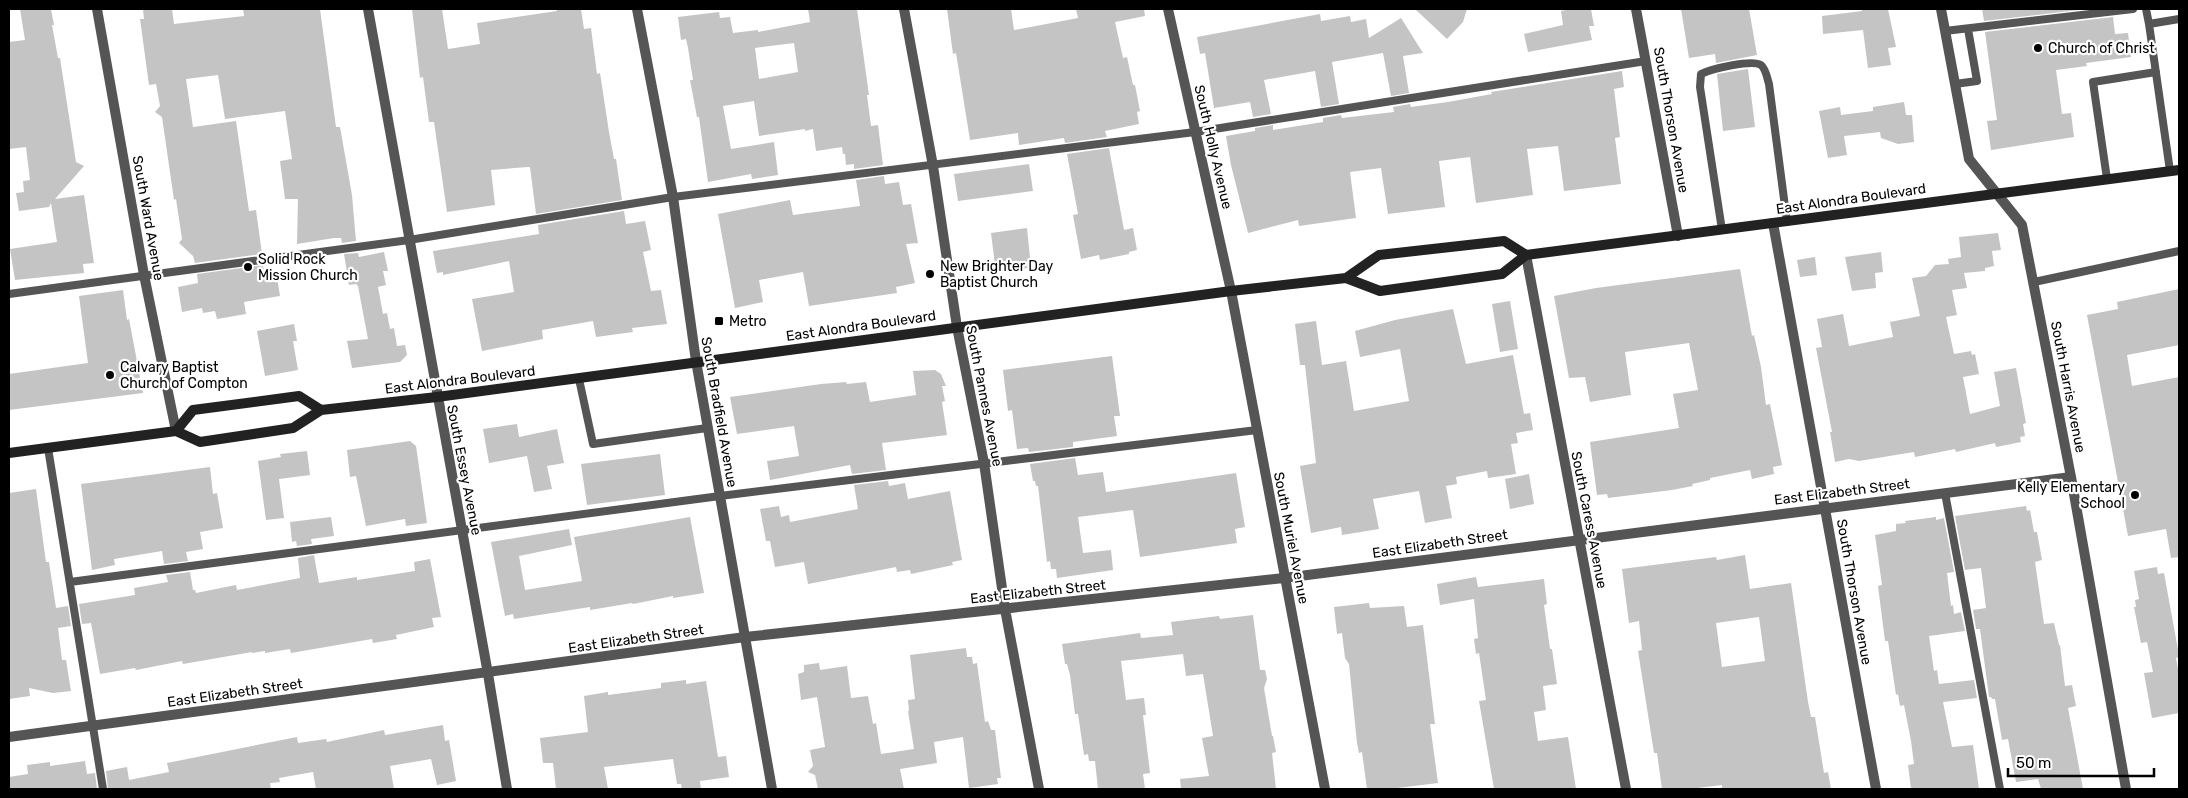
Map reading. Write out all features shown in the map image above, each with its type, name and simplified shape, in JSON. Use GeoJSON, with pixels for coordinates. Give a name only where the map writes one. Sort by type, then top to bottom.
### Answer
{"type":"FeatureCollection","features":[{"type":"Feature","properties":{"kind":"main road","name":"East Alondra Boulevard"},"geometry":{"type":"LineString","coordinates":[[176,431],[200,442],[293,428],[321,410],[579,379],[696,361],[1231,291],[1346,278],[1380,291],[1502,274],[1526,255],[1787,222],[1996,192],[2175,171]]}},
{"type":"Feature","properties":{"kind":"main road","name":"East Alondra Boulevard"},"geometry":{"type":"LineString","coordinates":[[1346,278],[1379,255],[1504,241],[1526,255]]}},
{"type":"Feature","properties":{"kind":"main road"},"geometry":{"type":"LineString","coordinates":[[9,453],[176,431],[193,410],[299,396],[321,410]]}},
{"type":"Feature","properties":{"kind":"street","name":"South Ward Avenue"},"geometry":{"type":"LineString","coordinates":[[97,9],[144,275],[176,431]]}},
{"type":"Feature","properties":{"kind":"street","name":"South Essey Avenue"},"geometry":{"type":"LineString","coordinates":[[368,9],[507,789]]}},
{"type":"Feature","properties":{"kind":"street","name":"South Bradfield Avenue"},"geometry":{"type":"LineString","coordinates":[[637,9],[673,197],[707,428],[772,789]]}},
{"type":"Feature","properties":{"kind":"street","name":"South Pannes Avenue"},"geometry":{"type":"LineString","coordinates":[[904,9],[933,166],[957,327],[984,463],[1005,609],[1039,789]]}},
{"type":"Feature","properties":{"kind":"street","name":"South Holly Avenue"},"geometry":{"type":"LineString","coordinates":[[1168,9],[1231,291]]}},
{"type":"Feature","properties":{"kind":"street","name":"South Thorson Avenue"},"geometry":{"type":"LineString","coordinates":[[1636,9],[1678,236]]}},
{"type":"Feature","properties":{"kind":"street","name":"South Harris Avenue"},"geometry":{"type":"LineString","coordinates":[[1941,9],[1969,159],[2022,225],[2071,477],[2126,789]]}},
{"type":"Feature","properties":{"kind":"street","name":"South Thorson Avenue"},"geometry":{"type":"LineString","coordinates":[[1773,223],[1876,789]]}},
{"type":"Feature","properties":{"kind":"street","name":"South Caress Avenue"},"geometry":{"type":"LineString","coordinates":[[1526,255],[1626,789]]}},
{"type":"Feature","properties":{"kind":"street","name":"South Muriel Avenue"},"geometry":{"type":"LineString","coordinates":[[1231,291],[1325,789]]}},
{"type":"Feature","properties":{"kind":"street","name":"East Elizabeth Street"},"geometry":{"type":"LineString","coordinates":[[9,737],[745,638],[1284,578],[2071,477]]}},
{"type":"Feature","properties":{"kind":"lane"},"geometry":{"type":"LineString","coordinates":[[1945,32],[2133,9]]}},
{"type":"Feature","properties":{"kind":"lane"},"geometry":{"type":"LineString","coordinates":[[2146,9],[2175,171]]}},
{"type":"Feature","properties":{"kind":"lane"},"geometry":{"type":"LineString","coordinates":[[2148,24],[2179,19]]}},
{"type":"Feature","properties":{"kind":"lane"},"geometry":{"type":"LineString","coordinates":[[1955,84],[1977,80],[1968,29]]}},
{"type":"Feature","properties":{"kind":"lane"},"geometry":{"type":"LineString","coordinates":[[9,294],[409,240],[673,197],[1196,132],[1646,61]]}},
{"type":"Feature","properties":{"kind":"lane"},"geometry":{"type":"LineString","coordinates":[[1722,230],[1700,87],[1701,74],[1709,69],[1752,63],[1761,65],[1765,70],[1787,222]]}},
{"type":"Feature","properties":{"kind":"lane"},"geometry":{"type":"LineString","coordinates":[[2107,179],[2093,82],[2156,72]]}},
{"type":"Feature","properties":{"kind":"lane"},"geometry":{"type":"LineString","coordinates":[[2034,282],[2179,251]]}},
{"type":"Feature","properties":{"kind":"lane"},"geometry":{"type":"LineString","coordinates":[[579,379],[593,444],[707,428]]}},
{"type":"Feature","properties":{"kind":"lane"},"geometry":{"type":"LineString","coordinates":[[70,582],[720,496],[1257,430]]}},
{"type":"Feature","properties":{"kind":"lane"},"geometry":{"type":"LineString","coordinates":[[48,448],[103,789]]}},
{"type":"Feature","properties":{"kind":"lane"},"geometry":{"type":"LineString","coordinates":[[1946,493],[2000,789]]}},
{"type":"Feature","properties":{"kind":"building"},"geometry":{"type":"Polygon","coordinates":[[[20,9],[51,9],[54,25],[52,25],[58,58],[60,58],[76,162],[84,166],[55,199],[84,195],[94,263],[83,264],[84,273],[15,280],[10,249],[57,242],[51,203],[49,207],[19,211],[16,193],[24,192],[23,181],[30,180],[26,147],[9,149],[9,42],[25,40],[20,9]]]}},
{"type":"Feature","properties":{"kind":"building"},"geometry":{"type":"Polygon","coordinates":[[[143,9],[172,9],[174,24],[244,16],[243,9],[320,9],[336,127],[340,127],[352,195],[356,241],[342,243],[341,238],[334,238],[297,244],[298,199],[285,199],[280,161],[292,159],[285,111],[225,119],[218,75],[186,79],[193,127],[236,121],[249,211],[256,210],[262,254],[195,263],[193,256],[179,243],[182,239],[176,199],[174,200],[162,117],[155,112],[160,106],[156,84],[149,85],[140,19],[144,19],[143,9]]]}},
{"type":"Feature","properties":{"kind":"building"},"geometry":{"type":"Polygon","coordinates":[[[412,9],[442,9],[448,49],[480,44],[477,23],[557,11],[556,9],[581,9],[584,29],[591,28],[597,74],[600,73],[622,200],[536,214],[530,167],[528,167],[491,170],[495,205],[447,212],[434,122],[429,122],[423,77],[420,78],[412,9]]]}},
{"type":"Feature","properties":{"kind":"building"},"geometry":{"type":"Polygon","coordinates":[[[808,9],[857,9],[869,95],[867,95],[871,126],[878,125],[883,165],[854,169],[854,164],[846,165],[842,147],[816,151],[813,129],[759,136],[754,101],[723,106],[731,149],[774,142],[778,175],[752,179],[751,174],[708,182],[699,117],[697,117],[690,80],[693,80],[688,48],[686,39],[681,40],[678,17],[719,12],[720,18],[730,17],[733,33],[758,30],[758,32],[810,22],[808,9]],[[794,43],[755,48],[759,79],[798,72],[794,43]]]}},
{"type":"Feature","properties":{"kind":"building"},"geometry":{"type":"Polygon","coordinates":[[[947,9],[1011,9],[1014,30],[1078,18],[1076,9],[1144,9],[1145,16],[1115,22],[1123,58],[1127,57],[1133,85],[1135,85],[1140,111],[1137,112],[1139,124],[1105,131],[1107,137],[1065,143],[1064,138],[1019,145],[1018,133],[970,140],[956,53],[953,54],[947,9]]]}},
{"type":"Feature","properties":{"kind":"building"},"geometry":{"type":"Polygon","coordinates":[[[1415,9],[1467,9],[1463,22],[1447,39],[1415,9]]]}},
{"type":"Feature","properties":{"kind":"building"},"geometry":{"type":"Polygon","coordinates":[[[1591,9],[1594,26],[1589,26],[1592,40],[1528,52],[1524,34],[1563,25],[1561,11],[1591,9]]]}},
{"type":"Feature","properties":{"kind":"building"},"geometry":{"type":"Polygon","coordinates":[[[1681,9],[1749,9],[1757,55],[1716,63],[1715,54],[1689,58],[1681,9]]]}},
{"type":"Feature","properties":{"kind":"building"},"geometry":{"type":"Polygon","coordinates":[[[1862,9],[1888,9],[1896,47],[1888,48],[1891,65],[1868,68],[1863,30],[1823,34],[1822,16],[1862,11],[1862,9]]]}},
{"type":"Feature","properties":{"kind":"building"},"geometry":{"type":"Polygon","coordinates":[[[1982,9],[2087,9],[1984,21],[1982,9]]]}},
{"type":"Feature","properties":{"kind":"building"},"geometry":{"type":"Polygon","coordinates":[[[1320,14],[1321,21],[1350,16],[1351,22],[1366,19],[1369,38],[1401,18],[1423,53],[1403,56],[1409,93],[1391,96],[1383,53],[1332,62],[1339,104],[1321,107],[1315,71],[1264,80],[1271,114],[1253,117],[1250,102],[1214,108],[1205,53],[1200,54],[1197,37],[1320,14]]]}},
{"type":"Feature","properties":{"kind":"building"},"geometry":{"type":"Polygon","coordinates":[[[2113,17],[2115,34],[2128,33],[2131,57],[2086,63],[2087,66],[2056,70],[2062,114],[2071,113],[2074,137],[1991,150],[1987,121],[1997,120],[1985,32],[2113,17]]]}},
{"type":"Feature","properties":{"kind":"building"},"geometry":{"type":"Polygon","coordinates":[[[1748,69],[1755,127],[1723,131],[1717,74],[1748,69]]]}},
{"type":"Feature","properties":{"kind":"building"},"geometry":{"type":"Polygon","coordinates":[[[1622,71],[1624,87],[1614,89],[1620,137],[1615,138],[1621,184],[1564,191],[1558,146],[1527,149],[1533,195],[1476,203],[1470,157],[1439,161],[1445,207],[1388,214],[1381,168],[1350,172],[1356,218],[1299,226],[1298,220],[1248,233],[1231,165],[1226,136],[1255,131],[1255,128],[1273,125],[1273,130],[1323,122],[1323,118],[1341,115],[1342,118],[1394,112],[1393,107],[1410,104],[1411,107],[1448,102],[1492,94],[1491,92],[1622,71]]]}},
{"type":"Feature","properties":{"kind":"building"},"geometry":{"type":"Polygon","coordinates":[[[1904,102],[1906,115],[1912,115],[1914,142],[1898,144],[1881,138],[1880,132],[1844,136],[1847,155],[1828,158],[1819,111],[1840,107],[1841,115],[1873,111],[1873,107],[1904,102]]]}},
{"type":"Feature","properties":{"kind":"building"},"geometry":{"type":"Polygon","coordinates":[[[1109,148],[1124,230],[1133,228],[1137,250],[1129,252],[1129,254],[1100,260],[1099,255],[1081,259],[1073,215],[1078,214],[1067,154],[1109,148]]]}},
{"type":"Feature","properties":{"kind":"building"},"geometry":{"type":"Polygon","coordinates":[[[1029,164],[1033,191],[958,201],[954,174],[1029,164]]]}},
{"type":"Feature","properties":{"kind":"building"},"geometry":{"type":"Polygon","coordinates":[[[884,176],[885,184],[899,182],[903,205],[911,204],[918,243],[906,244],[915,283],[896,287],[897,293],[809,306],[803,272],[759,280],[763,302],[735,308],[718,214],[790,200],[793,215],[860,206],[856,180],[884,176]]]}},
{"type":"Feature","properties":{"kind":"building"},"geometry":{"type":"Polygon","coordinates":[[[624,211],[626,224],[645,221],[651,250],[643,252],[651,291],[661,290],[667,324],[632,328],[633,332],[596,337],[593,321],[542,330],[543,339],[482,351],[472,299],[514,292],[509,261],[443,275],[443,272],[437,273],[433,251],[539,234],[538,225],[624,211]]]}},
{"type":"Feature","properties":{"kind":"building"},"geometry":{"type":"Polygon","coordinates":[[[1027,228],[1031,267],[1019,270],[995,265],[991,233],[1027,228]]]}},
{"type":"Feature","properties":{"kind":"building"},"geometry":{"type":"Polygon","coordinates":[[[1998,233],[2001,250],[1992,251],[1994,266],[1985,268],[1985,271],[1964,273],[1967,288],[1952,290],[1957,315],[1946,317],[1954,354],[1971,351],[1972,355],[1975,354],[1979,374],[1963,377],[1970,414],[2000,406],[1994,372],[2016,368],[2026,423],[2023,424],[2025,436],[2020,437],[2021,442],[1996,447],[1995,443],[1956,452],[1955,449],[1915,457],[1914,452],[1859,461],[1849,459],[1835,462],[1830,432],[1832,432],[1816,348],[1822,347],[1817,319],[1843,314],[1849,346],[1893,337],[1890,322],[1920,316],[1912,278],[1926,276],[1935,265],[1949,264],[1948,259],[1961,257],[1959,237],[1998,233]]]}},
{"type":"Feature","properties":{"kind":"building"},"geometry":{"type":"Polygon","coordinates":[[[384,252],[388,271],[383,271],[386,285],[378,287],[383,314],[387,313],[390,329],[394,328],[397,346],[405,345],[407,355],[400,362],[352,368],[347,341],[368,339],[358,286],[356,284],[349,285],[344,254],[358,253],[359,257],[384,252]]]}},
{"type":"Feature","properties":{"kind":"building"},"geometry":{"type":"Polygon","coordinates":[[[1881,252],[1883,272],[1875,273],[1876,288],[1852,291],[1845,257],[1881,252]]]}},
{"type":"Feature","properties":{"kind":"building"},"geometry":{"type":"Polygon","coordinates":[[[1815,257],[1817,275],[1800,277],[1797,260],[1815,257]]]}},
{"type":"Feature","properties":{"kind":"building"},"geometry":{"type":"Polygon","coordinates":[[[263,265],[264,273],[276,271],[280,296],[244,302],[246,314],[217,319],[215,311],[203,313],[202,308],[182,312],[178,287],[198,283],[197,274],[263,265]]]}},
{"type":"Feature","properties":{"kind":"building"},"geometry":{"type":"Polygon","coordinates":[[[1740,269],[1752,336],[1754,335],[1761,367],[1766,405],[1770,404],[1782,465],[1773,467],[1774,474],[1752,479],[1750,470],[1710,478],[1710,480],[1692,484],[1693,486],[1672,490],[1608,498],[1607,494],[1597,495],[1590,442],[1679,428],[1673,394],[1698,390],[1689,343],[1625,352],[1631,395],[1590,402],[1585,377],[1569,378],[1554,296],[1596,288],[1740,269]]]}},
{"type":"Feature","properties":{"kind":"building"},"geometry":{"type":"Polygon","coordinates":[[[2179,289],[2179,345],[2127,355],[2132,386],[2179,377],[2179,557],[2171,558],[2166,529],[2128,536],[2087,315],[2118,309],[2117,302],[2179,289]]]}},
{"type":"Feature","properties":{"kind":"building"},"geometry":{"type":"Polygon","coordinates":[[[123,290],[127,320],[129,319],[143,393],[9,410],[9,374],[88,363],[79,296],[123,290]]]}},
{"type":"Feature","properties":{"kind":"building"},"geometry":{"type":"Polygon","coordinates":[[[1510,301],[1518,349],[1500,352],[1492,304],[1510,301]]]}},
{"type":"Feature","properties":{"kind":"building"},"geometry":{"type":"Polygon","coordinates":[[[1453,309],[1466,364],[1513,355],[1524,414],[1530,413],[1533,430],[1516,433],[1518,443],[1511,444],[1516,474],[1488,478],[1487,471],[1456,477],[1457,484],[1446,486],[1452,518],[1425,523],[1419,491],[1373,499],[1379,529],[1342,535],[1341,527],[1311,533],[1300,466],[1316,463],[1305,365],[1300,365],[1295,324],[1316,321],[1322,365],[1346,361],[1354,411],[1409,401],[1400,349],[1360,357],[1355,331],[1395,320],[1453,309]]]}},
{"type":"Feature","properties":{"kind":"building"},"geometry":{"type":"Polygon","coordinates":[[[294,324],[297,341],[293,341],[298,370],[265,376],[257,331],[294,324]]]}},
{"type":"Feature","properties":{"kind":"building"},"geometry":{"type":"Polygon","coordinates":[[[1112,356],[1120,416],[1114,416],[1117,436],[1073,442],[1073,447],[1029,452],[1028,448],[1017,449],[1012,410],[1008,411],[1003,370],[1112,356]]]}},
{"type":"Feature","properties":{"kind":"building"},"geometry":{"type":"Polygon","coordinates":[[[935,370],[941,374],[946,386],[942,386],[945,401],[942,402],[947,435],[882,443],[886,470],[852,474],[850,465],[770,480],[767,461],[799,456],[794,426],[737,434],[730,397],[821,384],[866,382],[870,402],[916,395],[913,371],[935,370]]]}},
{"type":"Feature","properties":{"kind":"building"},"geometry":{"type":"Polygon","coordinates":[[[517,424],[519,437],[557,429],[564,463],[547,466],[552,489],[534,492],[527,456],[489,463],[483,429],[517,424]]]}},
{"type":"Feature","properties":{"kind":"building"},"geometry":{"type":"Polygon","coordinates":[[[410,441],[416,446],[427,523],[406,526],[405,519],[366,526],[356,476],[350,477],[347,450],[410,441]]]}},
{"type":"Feature","properties":{"kind":"building"},"geometry":{"type":"Polygon","coordinates":[[[307,451],[310,475],[279,479],[284,518],[266,520],[258,461],[281,457],[280,454],[307,451]]]}},
{"type":"Feature","properties":{"kind":"building"},"geometry":{"type":"Polygon","coordinates":[[[660,454],[665,495],[587,505],[581,464],[660,454]]]}},
{"type":"Feature","properties":{"kind":"building"},"geometry":{"type":"Polygon","coordinates":[[[1075,458],[1078,475],[1103,472],[1106,492],[1236,473],[1245,527],[1235,529],[1237,543],[1140,557],[1133,510],[1078,517],[1083,553],[1111,550],[1113,570],[1057,578],[1056,569],[1051,569],[1050,561],[1047,562],[1038,486],[1033,481],[1030,464],[1075,458]]]}},
{"type":"Feature","properties":{"kind":"building"},"geometry":{"type":"Polygon","coordinates":[[[210,467],[213,494],[217,493],[223,528],[200,532],[203,549],[186,552],[188,561],[164,564],[162,551],[114,559],[115,565],[92,570],[81,484],[210,467]]]}},
{"type":"Feature","properties":{"kind":"building"},"geometry":{"type":"Polygon","coordinates":[[[1529,474],[1534,504],[1510,509],[1505,479],[1529,474]]]}},
{"type":"Feature","properties":{"kind":"building"},"geometry":{"type":"Polygon","coordinates":[[[888,481],[889,486],[905,483],[908,499],[950,491],[962,560],[952,562],[953,565],[911,574],[910,570],[897,572],[896,567],[808,584],[804,562],[775,567],[770,541],[766,541],[760,509],[779,506],[781,517],[789,515],[790,522],[858,509],[854,485],[888,481]]]}},
{"type":"Feature","properties":{"kind":"building"},"geometry":{"type":"Polygon","coordinates":[[[36,489],[46,562],[49,562],[56,608],[68,606],[71,626],[58,628],[62,660],[66,660],[71,691],[53,693],[29,688],[30,696],[9,699],[9,493],[36,489]]]}},
{"type":"Feature","properties":{"kind":"building"},"geometry":{"type":"Polygon","coordinates":[[[2026,506],[2027,511],[2030,510],[2034,532],[2037,532],[2042,560],[2035,562],[2044,624],[2054,623],[2060,645],[2065,686],[2072,685],[2076,706],[2068,708],[2083,789],[2041,789],[2038,779],[2016,782],[2008,739],[2002,740],[1995,699],[1989,697],[1980,629],[1976,629],[1973,610],[1986,608],[1981,568],[1965,570],[1955,516],[2026,506]]]}},
{"type":"Feature","properties":{"kind":"building"},"geometry":{"type":"Polygon","coordinates":[[[331,517],[334,536],[311,539],[312,544],[297,546],[296,541],[292,542],[290,522],[331,517]]]}},
{"type":"Feature","properties":{"kind":"building"},"geometry":{"type":"Polygon","coordinates":[[[690,517],[704,593],[673,598],[673,596],[590,610],[590,607],[514,619],[513,614],[505,616],[491,542],[569,529],[572,545],[519,556],[525,590],[582,581],[574,537],[690,517]]]}},
{"type":"Feature","properties":{"kind":"building"},"geometry":{"type":"Polygon","coordinates":[[[1936,517],[1936,520],[1944,518],[1954,572],[1947,573],[1951,606],[1953,605],[1954,614],[1961,612],[1965,631],[1929,636],[1934,671],[1937,670],[1939,684],[1974,680],[1977,698],[1943,702],[1952,747],[1973,745],[1979,789],[1911,789],[1908,765],[1914,764],[1911,741],[1904,705],[1900,706],[1898,694],[1896,695],[1888,641],[1885,641],[1878,586],[1882,585],[1875,535],[1896,531],[1896,524],[1906,523],[1905,521],[1936,517]]]}},
{"type":"Feature","properties":{"kind":"building"},"geometry":{"type":"Polygon","coordinates":[[[314,555],[319,583],[357,577],[357,580],[415,571],[414,562],[430,559],[441,617],[432,618],[434,627],[396,635],[397,639],[373,643],[372,639],[291,653],[290,649],[265,653],[265,651],[252,652],[183,664],[182,661],[136,670],[135,668],[100,674],[91,623],[82,624],[79,604],[135,595],[134,588],[168,582],[166,575],[190,572],[193,590],[196,593],[236,585],[237,590],[300,578],[298,558],[314,555]]]}},
{"type":"Feature","properties":{"kind":"building"},"geometry":{"type":"Polygon","coordinates":[[[1745,555],[1750,589],[1791,583],[1808,702],[1811,717],[1815,717],[1824,773],[1828,772],[1831,789],[1722,789],[1722,785],[1689,789],[1662,789],[1657,753],[1654,753],[1638,651],[1642,650],[1639,621],[1629,623],[1622,569],[1716,557],[1717,560],[1745,555]],[[1759,617],[1716,623],[1722,667],[1765,661],[1759,617]]]}},
{"type":"Feature","properties":{"kind":"building"},"geometry":{"type":"Polygon","coordinates":[[[2157,567],[2158,574],[2164,573],[2179,655],[2176,658],[2179,675],[2179,713],[2152,718],[2144,673],[2153,672],[2147,642],[2141,643],[2134,607],[2136,607],[2135,600],[2139,599],[2134,571],[2157,567]]]}},
{"type":"Feature","properties":{"kind":"building"},"geometry":{"type":"Polygon","coordinates":[[[1476,577],[1478,587],[1544,579],[1547,604],[1544,605],[1557,684],[1543,686],[1546,710],[1534,712],[1538,741],[1568,737],[1576,789],[1494,789],[1479,701],[1486,700],[1479,653],[1476,654],[1474,639],[1478,638],[1474,599],[1440,605],[1437,584],[1476,577]]]}},
{"type":"Feature","properties":{"kind":"building"},"geometry":{"type":"Polygon","coordinates":[[[1369,603],[1370,608],[1404,606],[1407,627],[1423,625],[1435,724],[1430,724],[1438,783],[1389,789],[1367,789],[1362,752],[1359,753],[1357,743],[1349,664],[1345,658],[1342,633],[1337,634],[1334,607],[1369,603]]]}},
{"type":"Feature","properties":{"kind":"building"},"geometry":{"type":"Polygon","coordinates":[[[1253,615],[1260,670],[1265,670],[1267,679],[1264,688],[1276,752],[1272,753],[1276,789],[1181,789],[1180,779],[1209,776],[1202,738],[1213,736],[1203,674],[1186,676],[1183,654],[1121,661],[1126,700],[1144,698],[1146,715],[1143,715],[1150,773],[1143,774],[1145,789],[1098,789],[1095,761],[1089,761],[1088,754],[1084,755],[1078,714],[1075,714],[1070,675],[1067,664],[1065,664],[1062,644],[1140,633],[1141,638],[1173,635],[1171,622],[1219,616],[1220,619],[1253,615]]]}},
{"type":"Feature","properties":{"kind":"building"},"geometry":{"type":"Polygon","coordinates":[[[966,648],[967,657],[972,657],[973,664],[977,663],[985,722],[988,721],[991,730],[995,730],[1001,778],[997,778],[998,784],[969,788],[963,737],[934,742],[937,763],[900,769],[904,789],[818,789],[815,775],[808,772],[813,766],[810,750],[825,747],[817,697],[801,700],[798,674],[804,672],[804,665],[819,663],[820,670],[847,666],[851,698],[868,696],[873,724],[876,723],[881,754],[914,749],[908,711],[908,700],[915,699],[910,655],[966,648]]]}},
{"type":"Feature","properties":{"kind":"building"},"geometry":{"type":"Polygon","coordinates":[[[686,680],[686,684],[706,681],[718,757],[726,756],[729,777],[700,781],[701,789],[682,789],[681,784],[677,784],[673,759],[604,767],[608,789],[556,789],[553,763],[543,763],[540,738],[588,732],[584,696],[661,688],[661,683],[686,680]]]}},
{"type":"Feature","properties":{"kind":"building"},"geometry":{"type":"Polygon","coordinates":[[[443,725],[445,741],[449,740],[456,781],[437,785],[431,759],[390,766],[394,789],[316,789],[313,772],[279,778],[280,782],[270,783],[271,789],[108,789],[106,771],[127,767],[129,780],[169,772],[167,763],[297,737],[298,743],[326,739],[327,742],[384,730],[385,735],[443,725]]]}},
{"type":"Feature","properties":{"kind":"building"},"geometry":{"type":"Polygon","coordinates":[[[85,761],[87,774],[95,773],[97,789],[9,789],[9,777],[28,774],[27,765],[50,762],[50,766],[85,761]]]}},
{"type":"Feature","properties":{"kind":"place","name":"Church of Christ"},"geometry":{"type":"Point","coordinates":[2038,48]}},
{"type":"Feature","properties":{"kind":"place","name":"Solid Rock Mission Church"},"geometry":{"type":"Point","coordinates":[248,267]}},
{"type":"Feature","properties":{"kind":"place","name":"New Brighter Day Baptist Church"},"geometry":{"type":"Point","coordinates":[930,274]}},
{"type":"Feature","properties":{"kind":"place","name":"Metro"},"geometry":{"type":"Point","coordinates":[719,321]}},
{"type":"Feature","properties":{"kind":"place","name":"Calvary Baptist Church of Compton"},"geometry":{"type":"Point","coordinates":[110,375]}},
{"type":"Feature","properties":{"kind":"place","name":"Kelly Elementary School"},"geometry":{"type":"Point","coordinates":[2135,495]}}]}
